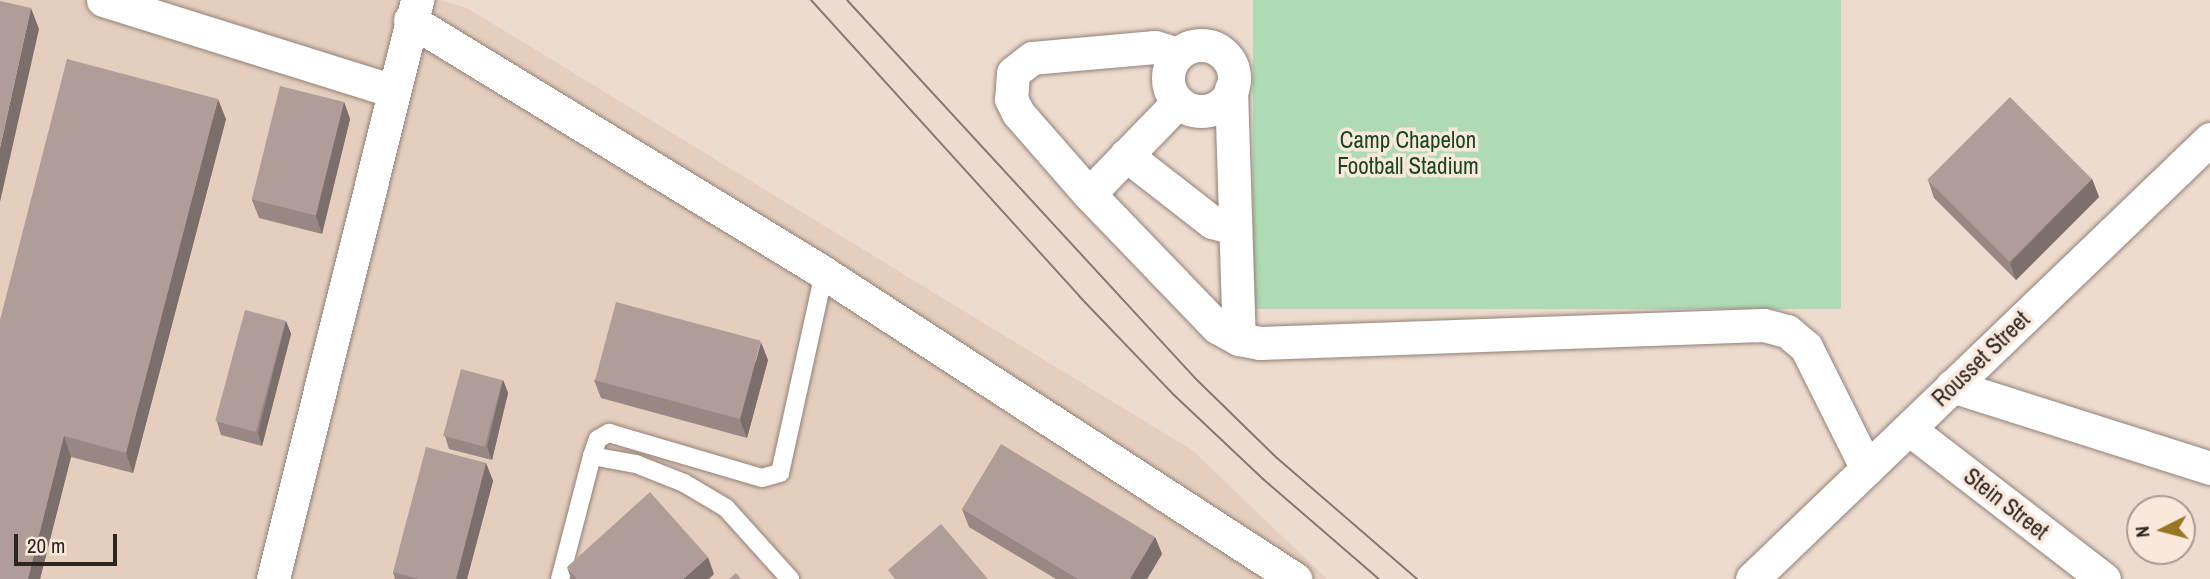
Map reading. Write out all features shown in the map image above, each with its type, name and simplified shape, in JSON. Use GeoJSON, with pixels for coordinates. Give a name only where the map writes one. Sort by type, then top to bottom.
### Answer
{"type":"FeatureCollection","features":[{"type":"Feature","properties":{"kind":"street"},"geometry":{"type":"LineString","coordinates":[[103,0],[391,90]]}},
{"type":"Feature","properties":{"kind":"street"},"geometry":{"type":"LineString","coordinates":[[273,579],[391,90],[413,10],[1296,579]]}},
{"type":"Feature","properties":{"kind":"street"},"geometry":{"type":"LineString","coordinates":[[1231,89],[1226,99],[1208,110],[1186,108],[1171,94],[1168,72],[1178,54],[1198,45],[1219,51],[1232,68],[1239,339]]}},
{"type":"Feature","properties":{"kind":"street"},"geometry":{"type":"LineString","coordinates":[[1178,54],[1155,47],[1032,58],[1013,73],[1011,99],[1018,113],[1089,194],[1217,327],[1239,339],[1260,344],[1764,325],[1787,331],[1806,347],[1867,469]]}},
{"type":"Feature","properties":{"kind":"street"},"geometry":{"type":"LineString","coordinates":[[1089,194],[1178,102]]}},
{"type":"Feature","properties":{"kind":"street","name":"Rousset Street"},"geometry":{"type":"LineString","coordinates":[[1752,579],[2210,139]]}},
{"type":"Feature","properties":{"kind":"street"},"geometry":{"type":"LineString","coordinates":[[1126,155],[1212,222],[1235,228]]}},
{"type":"Feature","properties":{"kind":"street"},"geometry":{"type":"LineString","coordinates":[[1952,386],[2210,468]]}},
{"type":"Feature","properties":{"kind":"street","name":"Stein Street"},"geometry":{"type":"LineString","coordinates":[[1909,429],[2104,579]]}},
{"type":"Feature","properties":{"kind":"lane"},"geometry":{"type":"LineString","coordinates":[[560,579],[592,456],[598,439],[609,433],[762,478],[780,473],[824,273]]}},
{"type":"Feature","properties":{"kind":"lane"},"geometry":{"type":"LineString","coordinates":[[592,456],[636,464],[684,483],[726,508],[790,579]]}},
{"type":"Feature","properties":{"kind":"shaded area"},"geometry":{"type":"Polygon","coordinates":[[[0,0],[440,0],[467,8],[1192,450],[1327,579],[0,579],[0,0]]]}},
{"type":"Feature","properties":{"kind":"green space","name":"Camp Chapelon Football Stadium"},"geometry":{"type":"Polygon","coordinates":[[[1253,0],[1841,0],[1841,309],[1253,309],[1253,0]]]}},
{"type":"Feature","properties":{"kind":"building"},"geometry":{"type":"Polygon","coordinates":[[[0,1],[31,8],[0,148],[0,1]]]}},
{"type":"Feature","properties":{"kind":"building"},"geometry":{"type":"Polygon","coordinates":[[[67,59],[218,99],[126,453],[64,436],[28,579],[0,579],[0,320],[67,59]]]}},
{"type":"Feature","properties":{"kind":"building"},"geometry":{"type":"Polygon","coordinates":[[[280,86],[344,102],[316,215],[252,200],[280,86]]]}},
{"type":"Feature","properties":{"kind":"building"},"geometry":{"type":"Polygon","coordinates":[[[2010,97],[2092,179],[2009,262],[1927,180],[2010,97]]]}},
{"type":"Feature","properties":{"kind":"building"},"geometry":{"type":"Polygon","coordinates":[[[616,302],[761,341],[740,419],[595,380],[616,302]]]}},
{"type":"Feature","properties":{"kind":"building"},"geometry":{"type":"Polygon","coordinates":[[[245,310],[286,321],[256,432],[215,421],[245,310]]]}},
{"type":"Feature","properties":{"kind":"building"},"geometry":{"type":"Polygon","coordinates":[[[461,369],[503,380],[485,447],[443,436],[461,369]]]}},
{"type":"Feature","properties":{"kind":"building"},"geometry":{"type":"Polygon","coordinates":[[[1001,444],[1155,537],[1130,579],[1078,579],[962,509],[1001,444]]]}},
{"type":"Feature","properties":{"kind":"building"},"geometry":{"type":"Polygon","coordinates":[[[426,447],[486,463],[456,579],[419,579],[393,572],[426,447]]]}},
{"type":"Feature","properties":{"kind":"building"},"geometry":{"type":"Polygon","coordinates":[[[650,492],[708,557],[683,579],[577,579],[567,567],[650,492]]]}},
{"type":"Feature","properties":{"kind":"building"},"geometry":{"type":"Polygon","coordinates":[[[941,524],[988,579],[895,579],[888,570],[941,524]]]}},
{"type":"Feature","properties":{"kind":"building"},"geometry":{"type":"Polygon","coordinates":[[[736,573],[741,579],[729,579],[736,573]]]}},
{"type":"Feature","properties":{"kind":"tram line"},"geometry":{"type":"LineString","coordinates":[[811,0],[1079,296],[1174,395],[1263,479],[1379,579]]}},
{"type":"Feature","properties":{"kind":"tram line"},"geometry":{"type":"LineString","coordinates":[[847,0],[1196,379],[1277,458],[1417,579]]}}]}
